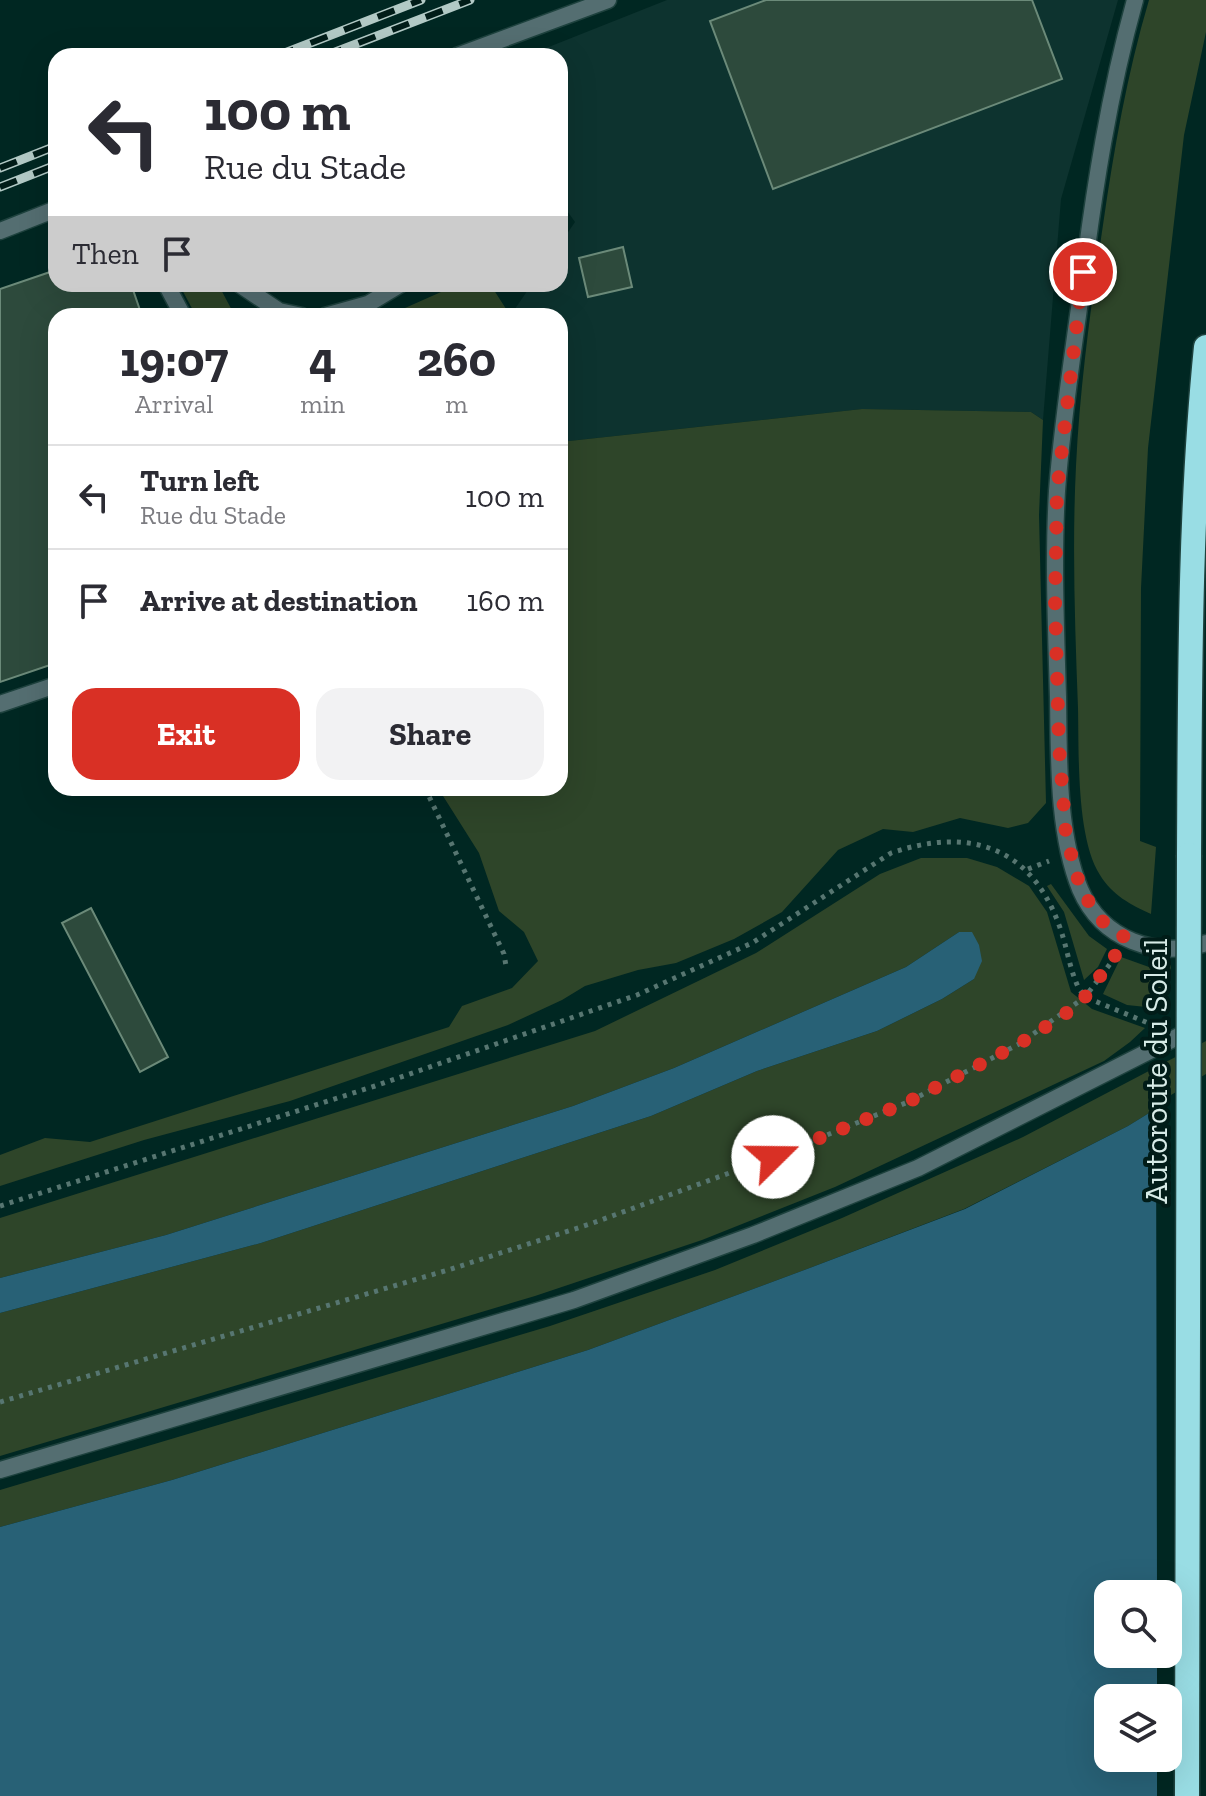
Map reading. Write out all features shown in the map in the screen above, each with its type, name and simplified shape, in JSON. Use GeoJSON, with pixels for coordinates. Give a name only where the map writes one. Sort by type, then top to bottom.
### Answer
{"type":"FeatureCollection","features":[{"type":"Feature","properties":{"kind":"highway","name":"Autoroute du Soleil"},"geometry":{"type":"LineString","coordinates":[[1187,1796],[1189,855],[1193,525],[1198,423],[1206,347]]}},
{"type":"Feature","properties":{"kind":"street"},"geometry":{"type":"LineString","coordinates":[[479,48],[608,0]]}},
{"type":"Feature","properties":{"kind":"street"},"geometry":{"type":"LineString","coordinates":[[1135,0],[1120,52],[1091,215],[1057,491],[1055,600],[1059,746],[1066,836],[1081,890],[1101,920],[1127,939],[1150,949],[1185,950],[1206,943]]}},
{"type":"Feature","properties":{"kind":"street"},"geometry":{"type":"LineString","coordinates":[[0,231],[48,212]]}},
{"type":"Feature","properties":{"kind":"street"},"geometry":{"type":"LineString","coordinates":[[251,292],[275,308]]}},
{"type":"Feature","properties":{"kind":"street"},"geometry":{"type":"LineString","coordinates":[[354,308],[368,304],[388,292]]}},
{"type":"Feature","properties":{"kind":"street"},"geometry":{"type":"LineString","coordinates":[[0,704],[48,688]]}},
{"type":"Feature","properties":{"kind":"street"},"geometry":{"type":"LineString","coordinates":[[0,1470],[574,1300],[753,1235],[918,1168],[1179,1036]]}},
{"type":"Feature","properties":{"kind":"path"},"geometry":{"type":"LineString","coordinates":[[429,796],[504,954],[506,966]]}},
{"type":"Feature","properties":{"kind":"path"},"geometry":{"type":"LineString","coordinates":[[0,1206],[375,1086],[637,995],[752,943],[891,853],[915,844],[938,841],[965,843],[1000,851],[1028,869],[1053,910],[1075,980],[1085,997],[1179,1036]]}},
{"type":"Feature","properties":{"kind":"path"},"geometry":{"type":"LineString","coordinates":[[0,1402],[256,1328],[590,1224],[773,1157],[908,1102],[1019,1044],[1064,1015],[1085,997],[1127,939]]}},
{"type":"Feature","properties":{"kind":"shaded area"},"geometry":{"type":"Polygon","coordinates":[[[667,0],[1118,0],[1061,199],[1043,420],[1031,412],[862,409],[568,441],[568,308],[516,308],[526,292],[568,292],[568,232],[575,222],[568,212],[568,48],[546,48],[667,0]]]}},
{"type":"Feature","properties":{"kind":"shaded area"},"geometry":{"type":"Polygon","coordinates":[[[959,932],[972,932],[979,945],[982,961],[974,979],[942,999],[877,1031],[757,1071],[651,1116],[261,1243],[0,1313],[0,1278],[166,1235],[573,1106],[674,1068],[906,967],[959,932]]]}},
{"type":"Feature","properties":{"kind":"shaded area"},"geometry":{"type":"Polygon","coordinates":[[[1206,1078],[1206,1796],[0,1796],[0,1527],[172,1480],[588,1350],[965,1209],[1128,1126],[1206,1078]]]}},
{"type":"Feature","properties":{"kind":"green space"},"geometry":{"type":"Polygon","coordinates":[[[1149,0],[1206,0],[1206,32],[1184,135],[1148,448],[1141,588],[1140,841],[1156,847],[1151,914],[1122,899],[1110,888],[1092,859],[1087,839],[1079,770],[1074,556],[1078,436],[1094,285],[1122,112],[1149,0]]]}},
{"type":"Feature","properties":{"kind":"green space"},"geometry":{"type":"Polygon","coordinates":[[[183,292],[222,292],[231,308],[192,308],[183,292]]]}},
{"type":"Feature","properties":{"kind":"green space"},"geometry":{"type":"Polygon","coordinates":[[[441,292],[495,292],[505,308],[405,308],[441,292]]]}},
{"type":"Feature","properties":{"kind":"green space"},"geometry":{"type":"Polygon","coordinates":[[[862,409],[1031,412],[1043,420],[1039,515],[1046,803],[1028,823],[1008,828],[960,818],[913,832],[883,829],[838,850],[782,912],[734,939],[676,963],[638,970],[585,986],[508,1025],[290,1101],[144,1140],[0,1186],[0,1155],[45,1138],[90,1142],[449,1027],[462,1006],[512,988],[538,961],[524,932],[499,911],[479,853],[443,796],[568,796],[568,441],[862,409]]]}},
{"type":"Feature","properties":{"kind":"green space"},"geometry":{"type":"Polygon","coordinates":[[[921,858],[967,858],[997,867],[1029,886],[1047,912],[1071,992],[1092,1009],[1145,1028],[1104,1061],[835,1187],[702,1240],[535,1296],[0,1456],[0,1313],[261,1243],[651,1116],[757,1071],[877,1031],[942,999],[974,979],[959,932],[906,967],[674,1068],[573,1106],[166,1235],[0,1278],[0,1218],[595,1031],[756,953],[880,874],[921,858]]]}},
{"type":"Feature","properties":{"kind":"green space"},"geometry":{"type":"Polygon","coordinates":[[[1051,884],[1089,936],[1107,949],[1098,967],[1084,980],[1064,912],[1047,886],[1051,884]]]}},
{"type":"Feature","properties":{"kind":"green space"},"geometry":{"type":"Polygon","coordinates":[[[1121,957],[1149,967],[1171,965],[1166,1009],[1127,1005],[1103,994],[1121,957]]]}},
{"type":"Feature","properties":{"kind":"green space"},"geometry":{"type":"Polygon","coordinates":[[[1206,1041],[1206,1078],[1128,1126],[964,1209],[588,1350],[172,1480],[0,1527],[0,1490],[550,1326],[715,1270],[842,1218],[1023,1137],[1206,1041]]]}},
{"type":"Feature","properties":{"kind":"pier"},"geometry":{"type":"Polygon","coordinates":[[[1206,1074],[1206,1796],[1157,1796],[1157,1772],[1182,1772],[1182,1684],[1157,1684],[1157,1668],[1182,1668],[1182,1580],[1157,1580],[1156,1104],[1206,1074]]]}},
{"type":"Feature","properties":{"kind":"building"},"geometry":{"type":"Polygon","coordinates":[[[766,0],[1032,0],[1062,79],[773,189],[710,21],[766,0]]]}},
{"type":"Feature","properties":{"kind":"building"},"geometry":{"type":"Polygon","coordinates":[[[623,247],[632,287],[588,297],[579,258],[623,247]]]}},
{"type":"Feature","properties":{"kind":"building"},"geometry":{"type":"Polygon","coordinates":[[[48,273],[48,292],[134,292],[139,308],[48,308],[48,666],[0,682],[0,289],[48,273]]]}},
{"type":"Feature","properties":{"kind":"building"},"geometry":{"type":"Polygon","coordinates":[[[91,908],[168,1057],[140,1072],[62,923],[91,908]]]}},
{"type":"Feature","properties":{"kind":"railway"},"geometry":{"type":"LineString","coordinates":[[298,48],[421,0]]}},
{"type":"Feature","properties":{"kind":"railway"},"geometry":{"type":"LineString","coordinates":[[346,48],[470,0]]}},
{"type":"Feature","properties":{"kind":"railway"},"geometry":{"type":"LineString","coordinates":[[0,168],[48,149]]}},
{"type":"Feature","properties":{"kind":"railway"},"geometry":{"type":"LineString","coordinates":[[0,187],[48,168]]}},
{"type":"Feature","properties":{"kind":"route"},"geometry":{"type":"LineString","coordinates":[[773,1157],[908,1102],[1019,1044],[1064,1015],[1085,997],[1127,939],[1101,920],[1081,890],[1066,836],[1059,746],[1055,600],[1057,491],[1083,272]]}}]}
